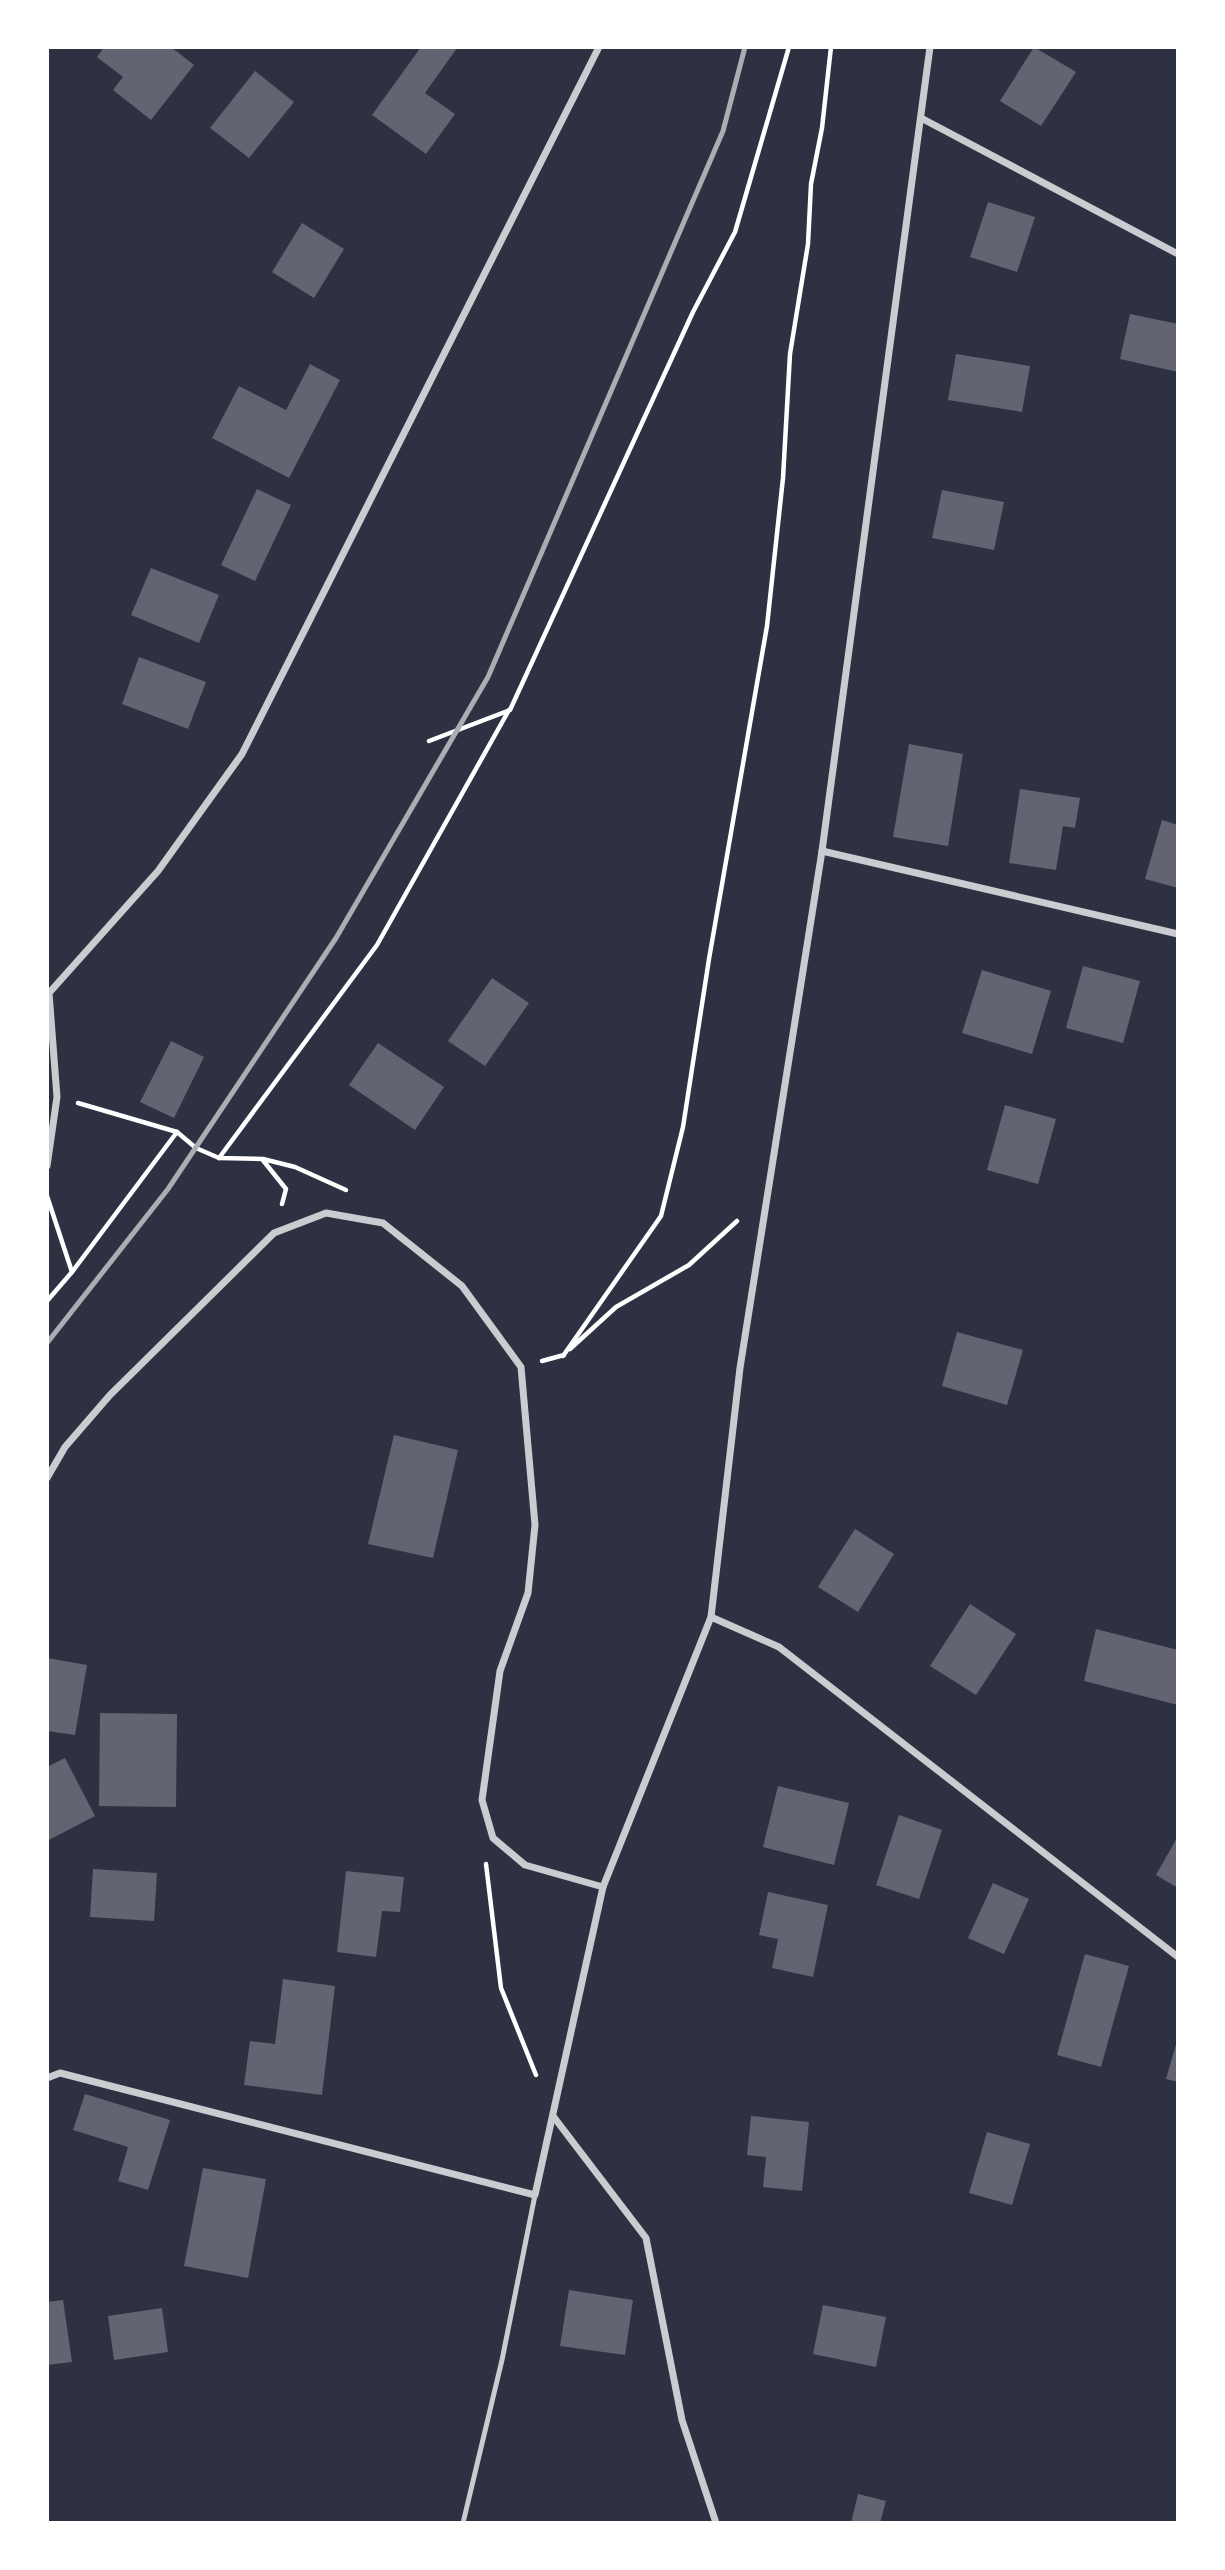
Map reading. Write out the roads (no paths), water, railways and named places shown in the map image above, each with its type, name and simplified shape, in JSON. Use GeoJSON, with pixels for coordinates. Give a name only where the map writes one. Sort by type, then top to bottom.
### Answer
{"type":"FeatureCollection","features":[{"type":"Feature","properties":{"kind":"street"},"geometry":{"type":"LineString","coordinates":[[47,1166],[57,1097],[48,992],[158,871],[242,754],[599,47]]}},
{"type":"Feature","properties":{"kind":"street"},"geometry":{"type":"LineString","coordinates":[[47,2078],[60,2073],[535,2195],[603,1887],[711,1617],[740,1368],[822,851],[930,47]]}},
{"type":"Feature","properties":{"kind":"street"},"geometry":{"type":"LineString","coordinates":[[921,118],[1178,254]]}},
{"type":"Feature","properties":{"kind":"street"},"geometry":{"type":"LineString","coordinates":[[822,851],[1178,934]]}},
{"type":"Feature","properties":{"kind":"street"},"geometry":{"type":"LineString","coordinates":[[47,1478],[65,1447],[110,1395],[274,1233],[326,1213],[383,1223],[462,1286],[521,1367],[535,1525],[528,1593],[500,1671],[482,1800],[493,1838],[525,1865],[603,1887]]}},
{"type":"Feature","properties":{"kind":"street"},"geometry":{"type":"LineString","coordinates":[[711,1617],[779,1647],[1178,1957]]}},
{"type":"Feature","properties":{"kind":"street"},"geometry":{"type":"LineString","coordinates":[[553,2116],[646,2238],[682,2420],[716,2523]]}},
{"type":"Feature","properties":{"kind":"lane"},"geometry":{"type":"LineString","coordinates":[[463,2523],[502,2360],[535,2195]]}},
{"type":"Feature","properties":{"kind":"railway"},"geometry":{"type":"LineString","coordinates":[[47,1343],[168,1189],[336,938],[488,677],[723,131],[745,47]]}}]}
